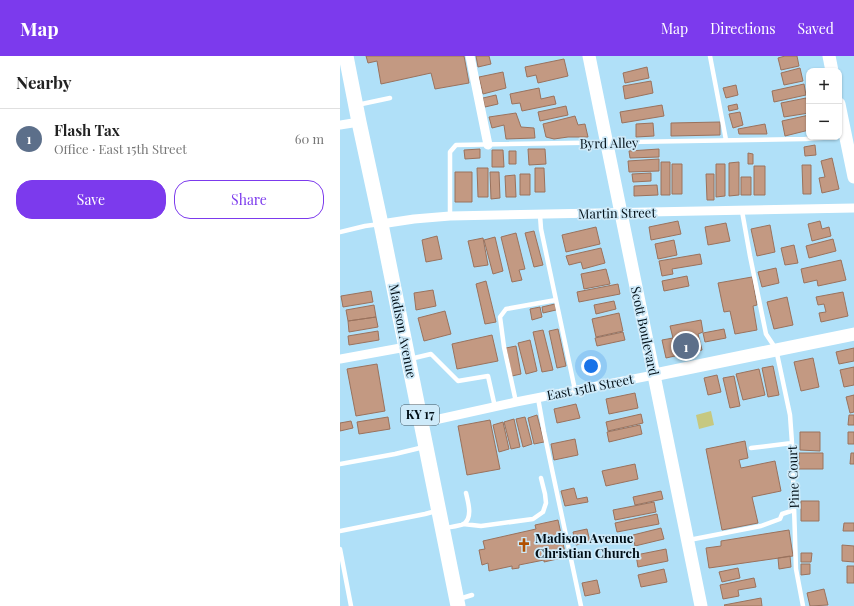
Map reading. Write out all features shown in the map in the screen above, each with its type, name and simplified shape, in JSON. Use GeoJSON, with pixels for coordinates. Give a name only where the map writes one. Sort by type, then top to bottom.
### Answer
{"type":"FeatureCollection","features":[{"type":"Feature","properties":{"kind":"main road","name":"Madison Avenue"},"geometry":{"type":"LineString","coordinates":[[346,56],[457,603]]}},
{"type":"Feature","properties":{"kind":"main road","name":"Scott Boulevard"},"geometry":{"type":"LineString","coordinates":[[589,56],[701,606]]}},
{"type":"Feature","properties":{"kind":"main road"},"geometry":{"type":"LineString","coordinates":[[829,56],[831,68]]}},
{"type":"Feature","properties":{"kind":"main road"},"geometry":{"type":"LineString","coordinates":[[843,134],[854,176]]}},
{"type":"Feature","properties":{"kind":"main road","name":"East 15th Street"},"geometry":{"type":"LineString","coordinates":[[654,375],[854,334]]}},
{"type":"Feature","properties":{"kind":"street"},"geometry":{"type":"LineString","coordinates":[[470,56],[488,145]]}},
{"type":"Feature","properties":{"kind":"street"},"geometry":{"type":"LineString","coordinates":[[340,125],[359,122]]}},
{"type":"Feature","properties":{"kind":"street","name":"Martin Street"},"geometry":{"type":"LineString","coordinates":[[381,224],[450,216],[854,208]]}},
{"type":"Feature","properties":{"kind":"street"},"geometry":{"type":"LineString","coordinates":[[340,359],[407,353]]}},
{"type":"Feature","properties":{"kind":"street","name":"East 15th Street"},"geometry":{"type":"LineString","coordinates":[[421,423],[516,402],[654,375]]}},
{"type":"Feature","properties":{"kind":"lane"},"geometry":{"type":"LineString","coordinates":[[710,56],[726,140]]}},
{"type":"Feature","properties":{"kind":"lane"},"geometry":{"type":"LineString","coordinates":[[356,105],[390,98]]}},
{"type":"Feature","properties":{"kind":"lane","name":"Byrd Alley"},"geometry":{"type":"LineString","coordinates":[[450,216],[450,152],[456,146],[805,139],[843,134]]}},
{"type":"Feature","properties":{"kind":"lane","name":"Pine Court"},"geometry":{"type":"LineString","coordinates":[[742,211],[766,334],[776,349],[790,415],[796,569],[803,606]]}},
{"type":"Feature","properties":{"kind":"lane"},"geometry":{"type":"LineString","coordinates":[[540,215],[541,229],[575,390]]}},
{"type":"Feature","properties":{"kind":"lane"},"geometry":{"type":"LineString","coordinates":[[340,232],[381,224]]}},
{"type":"Feature","properties":{"kind":"lane"},"geometry":{"type":"LineString","coordinates":[[516,402],[504,347],[500,317],[506,309],[556,300]]}},
{"type":"Feature","properties":{"kind":"lane"},"geometry":{"type":"LineString","coordinates":[[407,353],[431,354],[458,381],[488,376],[495,407]]}},
{"type":"Feature","properties":{"kind":"lane"},"geometry":{"type":"LineString","coordinates":[[538,398],[581,606]]}},
{"type":"Feature","properties":{"kind":"lane"},"geometry":{"type":"LineString","coordinates":[[751,448],[792,444]]}},
{"type":"Feature","properties":{"kind":"lane"},"geometry":{"type":"LineString","coordinates":[[340,464],[395,454],[426,446]]}},
{"type":"Feature","properties":{"kind":"lane"},"geometry":{"type":"LineString","coordinates":[[442,529],[463,524],[480,526],[533,519],[543,512],[546,503],[541,478]]}},
{"type":"Feature","properties":{"kind":"lane"},"geometry":{"type":"LineString","coordinates":[[463,524],[468,518],[469,509],[466,493]]}},
{"type":"Feature","properties":{"kind":"lane"},"geometry":{"type":"LineString","coordinates":[[340,531],[439,510]]}},
{"type":"Feature","properties":{"kind":"lane"},"geometry":{"type":"LineString","coordinates":[[687,540],[761,526],[780,519],[782,514],[794,510]]}},
{"type":"Feature","properties":{"kind":"lane"},"geometry":{"type":"LineString","coordinates":[[340,549],[351,606]]}},
{"type":"Feature","properties":{"kind":"lane"},"geometry":{"type":"LineString","coordinates":[[457,603],[472,595]]}},
{"type":"Feature","properties":{"kind":"green space"},"geometry":{"type":"Polygon","coordinates":[[[711,411],[714,425],[699,429],[696,415],[711,411]]]}},
{"type":"Feature","properties":{"kind":"building"},"geometry":{"type":"Polygon","coordinates":[[[366,56],[464,56],[469,83],[435,89],[431,73],[381,84],[377,61],[368,63],[366,56]]]}},
{"type":"Feature","properties":{"kind":"building"},"geometry":{"type":"Polygon","coordinates":[[[476,56],[489,56],[491,64],[478,67],[476,56]]]}},
{"type":"Feature","properties":{"kind":"building"},"geometry":{"type":"Polygon","coordinates":[[[785,56],[797,56],[799,66],[781,70],[778,58],[785,56]]]}},
{"type":"Feature","properties":{"kind":"building"},"geometry":{"type":"Polygon","coordinates":[[[564,59],[568,76],[538,83],[536,75],[527,77],[525,67],[564,59]]]}},
{"type":"Feature","properties":{"kind":"building"},"geometry":{"type":"Polygon","coordinates":[[[647,67],[649,78],[625,83],[623,73],[647,67]]]}},
{"type":"Feature","properties":{"kind":"building"},"geometry":{"type":"Polygon","coordinates":[[[800,68],[803,81],[784,85],[781,73],[800,68]]]}},
{"type":"Feature","properties":{"kind":"building"},"geometry":{"type":"Polygon","coordinates":[[[503,72],[506,88],[483,94],[479,77],[503,72]]]}},
{"type":"Feature","properties":{"kind":"building"},"geometry":{"type":"Polygon","coordinates":[[[651,81],[653,93],[625,99],[623,86],[651,81]]]}},
{"type":"Feature","properties":{"kind":"building"},"geometry":{"type":"Polygon","coordinates":[[[804,84],[806,95],[774,102],[772,91],[804,84]]]}},
{"type":"Feature","properties":{"kind":"building"},"geometry":{"type":"Polygon","coordinates":[[[736,85],[738,95],[726,98],[723,88],[736,85]]]}},
{"type":"Feature","properties":{"kind":"building"},"geometry":{"type":"Polygon","coordinates":[[[539,88],[541,99],[554,96],[556,104],[522,111],[520,103],[512,104],[510,94],[539,88]]]}},
{"type":"Feature","properties":{"kind":"building"},"geometry":{"type":"Polygon","coordinates":[[[496,95],[498,104],[485,107],[483,98],[496,95]]]}},
{"type":"Feature","properties":{"kind":"building"},"geometry":{"type":"Polygon","coordinates":[[[806,98],[806,113],[784,117],[781,103],[806,98]]]}},
{"type":"Feature","properties":{"kind":"building"},"geometry":{"type":"Polygon","coordinates":[[[737,104],[738,109],[729,111],[728,106],[737,104]]]}},
{"type":"Feature","properties":{"kind":"building"},"geometry":{"type":"Polygon","coordinates":[[[662,105],[664,116],[622,123],[620,112],[662,105]]]}},
{"type":"Feature","properties":{"kind":"building"},"geometry":{"type":"Polygon","coordinates":[[[566,106],[568,115],[540,121],[538,112],[566,106]]]}},
{"type":"Feature","properties":{"kind":"building"},"geometry":{"type":"Polygon","coordinates":[[[740,112],[743,125],[733,128],[729,114],[740,112]]]}},
{"type":"Feature","properties":{"kind":"building"},"geometry":{"type":"Polygon","coordinates":[[[516,113],[521,127],[534,128],[535,138],[506,139],[504,125],[492,128],[489,117],[516,113]]]}},
{"type":"Feature","properties":{"kind":"building"},"geometry":{"type":"Polygon","coordinates":[[[575,116],[578,125],[585,124],[588,137],[554,139],[546,137],[543,124],[575,116]]]}},
{"type":"Feature","properties":{"kind":"building"},"geometry":{"type":"Polygon","coordinates":[[[806,116],[806,131],[785,136],[782,121],[806,116]]]}},
{"type":"Feature","properties":{"kind":"building"},"geometry":{"type":"Polygon","coordinates":[[[720,122],[720,135],[671,136],[671,123],[720,122]]]}},
{"type":"Feature","properties":{"kind":"building"},"geometry":{"type":"Polygon","coordinates":[[[653,123],[654,136],[636,137],[636,124],[653,123]]]}},
{"type":"Feature","properties":{"kind":"building"},"geometry":{"type":"Polygon","coordinates":[[[765,124],[767,134],[739,134],[738,129],[765,124]]]}},
{"type":"Feature","properties":{"kind":"building"},"geometry":{"type":"Polygon","coordinates":[[[815,145],[816,155],[805,156],[804,147],[815,145]]]}},
{"type":"Feature","properties":{"kind":"building"},"geometry":{"type":"Polygon","coordinates":[[[480,149],[480,158],[465,159],[464,150],[480,149]]]}},
{"type":"Feature","properties":{"kind":"building"},"geometry":{"type":"Polygon","coordinates":[[[528,149],[545,149],[546,164],[529,165],[528,149]]]}},
{"type":"Feature","properties":{"kind":"building"},"geometry":{"type":"Polygon","coordinates":[[[659,149],[659,157],[630,158],[629,151],[659,149]]]}},
{"type":"Feature","properties":{"kind":"building"},"geometry":{"type":"Polygon","coordinates":[[[492,150],[503,150],[504,167],[492,167],[492,150]]]}},
{"type":"Feature","properties":{"kind":"building"},"geometry":{"type":"Polygon","coordinates":[[[509,151],[516,151],[516,164],[509,164],[509,151]]]}},
{"type":"Feature","properties":{"kind":"building"},"geometry":{"type":"Polygon","coordinates":[[[748,153],[753,154],[753,164],[748,164],[748,153]]]}},
{"type":"Feature","properties":{"kind":"building"},"geometry":{"type":"Polygon","coordinates":[[[832,158],[839,189],[822,193],[819,178],[825,177],[821,161],[832,158]]]}},
{"type":"Feature","properties":{"kind":"building"},"geometry":{"type":"Polygon","coordinates":[[[659,159],[659,171],[629,172],[628,161],[659,159]]]}},
{"type":"Feature","properties":{"kind":"building"},"geometry":{"type":"Polygon","coordinates":[[[661,162],[670,162],[670,195],[661,195],[661,162]]]}},
{"type":"Feature","properties":{"kind":"building"},"geometry":{"type":"Polygon","coordinates":[[[739,162],[739,195],[729,196],[729,163],[739,162]]]}},
{"type":"Feature","properties":{"kind":"building"},"geometry":{"type":"Polygon","coordinates":[[[672,164],[682,164],[682,194],[672,194],[672,164]]]}},
{"type":"Feature","properties":{"kind":"building"},"geometry":{"type":"Polygon","coordinates":[[[716,164],[725,164],[725,196],[716,197],[716,164]]]}},
{"type":"Feature","properties":{"kind":"building"},"geometry":{"type":"Polygon","coordinates":[[[802,165],[811,165],[811,194],[803,194],[802,165]]]}},
{"type":"Feature","properties":{"kind":"building"},"geometry":{"type":"Polygon","coordinates":[[[754,166],[765,166],[765,195],[754,195],[754,166]]]}},
{"type":"Feature","properties":{"kind":"building"},"geometry":{"type":"Polygon","coordinates":[[[477,168],[488,168],[488,197],[478,197],[477,168]]]}},
{"type":"Feature","properties":{"kind":"building"},"geometry":{"type":"Polygon","coordinates":[[[535,168],[544,168],[545,192],[535,192],[535,168]]]}},
{"type":"Feature","properties":{"kind":"building"},"geometry":{"type":"Polygon","coordinates":[[[455,172],[472,172],[472,202],[455,202],[455,172]]]}},
{"type":"Feature","properties":{"kind":"building"},"geometry":{"type":"Polygon","coordinates":[[[490,172],[499,172],[500,198],[491,199],[490,172]]]}},
{"type":"Feature","properties":{"kind":"building"},"geometry":{"type":"Polygon","coordinates":[[[651,173],[651,181],[633,182],[632,174],[651,173]]]}},
{"type":"Feature","properties":{"kind":"building"},"geometry":{"type":"Polygon","coordinates":[[[520,174],[530,174],[530,195],[520,195],[520,174]]]}},
{"type":"Feature","properties":{"kind":"building"},"geometry":{"type":"Polygon","coordinates":[[[706,174],[714,174],[714,200],[707,200],[706,174]]]}},
{"type":"Feature","properties":{"kind":"building"},"geometry":{"type":"Polygon","coordinates":[[[515,175],[516,197],[506,197],[505,176],[515,175]]]}},
{"type":"Feature","properties":{"kind":"building"},"geometry":{"type":"Polygon","coordinates":[[[741,177],[751,177],[751,195],[741,195],[741,177]]]}},
{"type":"Feature","properties":{"kind":"building"},"geometry":{"type":"Polygon","coordinates":[[[657,185],[658,195],[634,196],[634,186],[657,185]]]}},
{"type":"Feature","properties":{"kind":"building"},"geometry":{"type":"Polygon","coordinates":[[[678,221],[681,234],[651,240],[649,227],[678,221]]]}},
{"type":"Feature","properties":{"kind":"building"},"geometry":{"type":"Polygon","coordinates":[[[820,221],[822,229],[829,227],[831,236],[812,241],[808,224],[820,221]]]}},
{"type":"Feature","properties":{"kind":"building"},"geometry":{"type":"Polygon","coordinates":[[[726,223],[730,241],[708,245],[705,227],[726,223]]]}},
{"type":"Feature","properties":{"kind":"building"},"geometry":{"type":"Polygon","coordinates":[[[770,225],[775,252],[757,256],[751,229],[770,225]]]}},
{"type":"Feature","properties":{"kind":"building"},"geometry":{"type":"Polygon","coordinates":[[[596,227],[600,244],[566,252],[562,235],[596,227]]]}},
{"type":"Feature","properties":{"kind":"building"},"geometry":{"type":"Polygon","coordinates":[[[534,231],[543,265],[534,267],[525,233],[534,231]]]}},
{"type":"Feature","properties":{"kind":"building"},"geometry":{"type":"Polygon","coordinates":[[[516,233],[525,269],[519,270],[522,280],[512,282],[501,237],[516,233]]]}},
{"type":"Feature","properties":{"kind":"building"},"geometry":{"type":"Polygon","coordinates":[[[437,236],[442,259],[426,262],[422,240],[437,236]]]}},
{"type":"Feature","properties":{"kind":"building"},"geometry":{"type":"Polygon","coordinates":[[[495,237],[503,271],[493,274],[484,240],[495,237]]]}},
{"type":"Feature","properties":{"kind":"building"},"geometry":{"type":"Polygon","coordinates":[[[483,238],[488,265],[474,267],[468,241],[483,238]]]}},
{"type":"Feature","properties":{"kind":"building"},"geometry":{"type":"Polygon","coordinates":[[[833,239],[836,251],[809,258],[806,246],[833,239]]]}},
{"type":"Feature","properties":{"kind":"building"},"geometry":{"type":"Polygon","coordinates":[[[674,240],[677,255],[658,259],[655,244],[674,240]]]}},
{"type":"Feature","properties":{"kind":"building"},"geometry":{"type":"Polygon","coordinates":[[[794,245],[798,263],[785,265],[781,248],[794,245]]]}},
{"type":"Feature","properties":{"kind":"building"},"geometry":{"type":"Polygon","coordinates":[[[601,248],[605,263],[583,269],[581,262],[569,265],[566,256],[601,248]]]}},
{"type":"Feature","properties":{"kind":"building"},"geometry":{"type":"Polygon","coordinates":[[[700,254],[702,264],[672,269],[673,274],[662,276],[659,261],[700,254]]]}},
{"type":"Feature","properties":{"kind":"building"},"geometry":{"type":"Polygon","coordinates":[[[841,260],[846,280],[818,286],[817,280],[804,283],[801,269],[841,260]]]}},
{"type":"Feature","properties":{"kind":"building"},"geometry":{"type":"Polygon","coordinates":[[[776,268],[779,283],[762,287],[758,272],[776,268]]]}},
{"type":"Feature","properties":{"kind":"building"},"geometry":{"type":"Polygon","coordinates":[[[606,269],[610,284],[584,289],[581,274],[606,269]]]}},
{"type":"Feature","properties":{"kind":"building"},"geometry":{"type":"Polygon","coordinates":[[[687,276],[689,286],[664,291],[662,281],[687,276]]]}},
{"type":"Feature","properties":{"kind":"building"},"geometry":{"type":"Polygon","coordinates":[[[752,277],[757,305],[753,306],[757,330],[735,334],[730,311],[724,312],[718,283],[752,277]]]}},
{"type":"Feature","properties":{"kind":"building"},"geometry":{"type":"Polygon","coordinates":[[[486,281],[496,322],[485,324],[476,284],[486,281]]]}},
{"type":"Feature","properties":{"kind":"building"},"geometry":{"type":"Polygon","coordinates":[[[618,284],[620,294],[579,302],[577,292],[618,284]]]}},
{"type":"Feature","properties":{"kind":"building"},"geometry":{"type":"Polygon","coordinates":[[[433,290],[436,306],[416,310],[414,293],[433,290]]]}},
{"type":"Feature","properties":{"kind":"building"},"geometry":{"type":"Polygon","coordinates":[[[371,291],[373,302],[343,307],[341,296],[371,291]]]}},
{"type":"Feature","properties":{"kind":"building"},"geometry":{"type":"Polygon","coordinates":[[[843,292],[848,316],[821,322],[819,313],[826,312],[824,304],[818,305],[816,297],[843,292]]]}},
{"type":"Feature","properties":{"kind":"building"},"geometry":{"type":"Polygon","coordinates":[[[787,297],[793,325],[774,329],[767,302],[787,297]]]}},
{"type":"Feature","properties":{"kind":"building"},"geometry":{"type":"Polygon","coordinates":[[[614,301],[616,309],[596,314],[594,305],[614,301]]]}},
{"type":"Feature","properties":{"kind":"building"},"geometry":{"type":"Polygon","coordinates":[[[555,304],[556,310],[543,313],[542,307],[555,304]]]}},
{"type":"Feature","properties":{"kind":"building"},"geometry":{"type":"Polygon","coordinates":[[[374,305],[376,317],[348,321],[346,310],[374,305]]]}},
{"type":"Feature","properties":{"kind":"building"},"geometry":{"type":"Polygon","coordinates":[[[540,307],[542,317],[532,320],[530,309],[540,307]]]}},
{"type":"Feature","properties":{"kind":"building"},"geometry":{"type":"Polygon","coordinates":[[[445,311],[451,334],[424,341],[418,318],[445,311]]]}},
{"type":"Feature","properties":{"kind":"building"},"geometry":{"type":"Polygon","coordinates":[[[619,313],[623,331],[596,337],[592,319],[619,313]]]}},
{"type":"Feature","properties":{"kind":"building"},"geometry":{"type":"Polygon","coordinates":[[[376,317],[378,327],[349,332],[348,321],[376,317]]]}},
{"type":"Feature","properties":{"kind":"building"},"geometry":{"type":"Polygon","coordinates":[[[701,320],[703,332],[698,334],[702,350],[666,358],[662,340],[673,338],[670,326],[701,320]]]}},
{"type":"Feature","properties":{"kind":"building"},"geometry":{"type":"Polygon","coordinates":[[[558,329],[566,366],[557,368],[549,331],[558,329]]]}},
{"type":"Feature","properties":{"kind":"building"},"geometry":{"type":"Polygon","coordinates":[[[724,329],[726,338],[705,342],[703,333],[724,329]]]}},
{"type":"Feature","properties":{"kind":"building"},"geometry":{"type":"Polygon","coordinates":[[[543,330],[553,370],[542,372],[533,332],[543,330]]]}},
{"type":"Feature","properties":{"kind":"building"},"geometry":{"type":"Polygon","coordinates":[[[378,331],[379,340],[349,345],[348,336],[378,331]]]}},
{"type":"Feature","properties":{"kind":"building"},"geometry":{"type":"Polygon","coordinates":[[[623,332],[625,340],[597,346],[595,338],[623,332]]]}},
{"type":"Feature","properties":{"kind":"building"},"geometry":{"type":"Polygon","coordinates":[[[492,335],[498,361],[457,369],[452,344],[492,335]]]}},
{"type":"Feature","properties":{"kind":"building"},"geometry":{"type":"Polygon","coordinates":[[[530,340],[537,371],[526,374],[518,343],[530,340]]]}},
{"type":"Feature","properties":{"kind":"building"},"geometry":{"type":"Polygon","coordinates":[[[516,346],[521,374],[512,376],[506,348],[516,346]]]}},
{"type":"Feature","properties":{"kind":"building"},"geometry":{"type":"Polygon","coordinates":[[[854,348],[854,361],[839,364],[836,352],[854,348]]]}},
{"type":"Feature","properties":{"kind":"building"},"geometry":{"type":"Polygon","coordinates":[[[813,358],[819,387],[801,391],[794,362],[813,358]]]}},
{"type":"Feature","properties":{"kind":"building"},"geometry":{"type":"Polygon","coordinates":[[[377,364],[385,411],[356,416],[347,369],[377,364]]]}},
{"type":"Feature","properties":{"kind":"building"},"geometry":{"type":"Polygon","coordinates":[[[773,366],[779,395],[768,397],[762,368],[773,366]]]}},
{"type":"Feature","properties":{"kind":"building"},"geometry":{"type":"Polygon","coordinates":[[[854,367],[854,385],[844,387],[840,370],[854,367]]]}},
{"type":"Feature","properties":{"kind":"building"},"geometry":{"type":"Polygon","coordinates":[[[759,369],[765,395],[743,400],[736,374],[759,369]]]}},
{"type":"Feature","properties":{"kind":"building"},"geometry":{"type":"Polygon","coordinates":[[[717,375],[721,392],[708,395],[704,378],[717,375]]]}},
{"type":"Feature","properties":{"kind":"building"},"geometry":{"type":"Polygon","coordinates":[[[734,376],[740,406],[730,408],[723,378],[734,376]]]}},
{"type":"Feature","properties":{"kind":"building"},"geometry":{"type":"Polygon","coordinates":[[[635,393],[638,408],[609,414],[606,399],[635,393]]]}},
{"type":"Feature","properties":{"kind":"building"},"geometry":{"type":"Polygon","coordinates":[[[854,395],[854,412],[850,413],[846,397],[854,395]]]}},
{"type":"Feature","properties":{"kind":"building"},"geometry":{"type":"Polygon","coordinates":[[[576,404],[580,418],[557,423],[554,409],[576,404]]]}},
{"type":"Feature","properties":{"kind":"building"},"geometry":{"type":"Polygon","coordinates":[[[641,414],[643,423],[608,431],[606,422],[641,414]]]}},
{"type":"Feature","properties":{"kind":"building"},"geometry":{"type":"Polygon","coordinates":[[[537,415],[544,442],[534,444],[528,418],[537,415]]]}},
{"type":"Feature","properties":{"kind":"building"},"geometry":{"type":"Polygon","coordinates":[[[849,415],[854,415],[854,425],[848,425],[849,415]]]}},
{"type":"Feature","properties":{"kind":"building"},"geometry":{"type":"Polygon","coordinates":[[[388,417],[390,429],[359,434],[357,422],[388,417]]]}},
{"type":"Feature","properties":{"kind":"building"},"geometry":{"type":"Polygon","coordinates":[[[525,417],[532,444],[523,447],[516,419],[525,417]]]}},
{"type":"Feature","properties":{"kind":"building"},"geometry":{"type":"Polygon","coordinates":[[[514,419],[520,447],[511,449],[504,422],[514,419]]]}},
{"type":"Feature","properties":{"kind":"building"},"geometry":{"type":"Polygon","coordinates":[[[490,420],[500,469],[467,475],[458,426],[490,420]]]}},
{"type":"Feature","properties":{"kind":"building"},"geometry":{"type":"Polygon","coordinates":[[[351,421],[353,428],[340,431],[340,423],[351,421]]]}},
{"type":"Feature","properties":{"kind":"building"},"geometry":{"type":"Polygon","coordinates":[[[503,422],[509,449],[499,452],[493,425],[503,422]]]}},
{"type":"Feature","properties":{"kind":"building"},"geometry":{"type":"Polygon","coordinates":[[[640,425],[642,434],[609,442],[607,432],[640,425]]]}},
{"type":"Feature","properties":{"kind":"building"},"geometry":{"type":"Polygon","coordinates":[[[800,432],[820,432],[820,451],[800,450],[800,432]]]}},
{"type":"Feature","properties":{"kind":"building"},"geometry":{"type":"Polygon","coordinates":[[[848,432],[854,432],[854,444],[848,444],[848,432]]]}},
{"type":"Feature","properties":{"kind":"building"},"geometry":{"type":"Polygon","coordinates":[[[575,439],[578,455],[554,460],[551,444],[575,439]]]}},
{"type":"Feature","properties":{"kind":"building"},"geometry":{"type":"Polygon","coordinates":[[[745,441],[748,458],[739,460],[741,468],[775,461],[781,491],[752,497],[758,523],[722,530],[706,449],[745,441]]]}},
{"type":"Feature","properties":{"kind":"building"},"geometry":{"type":"Polygon","coordinates":[[[799,453],[823,453],[823,469],[799,469],[799,453]]]}},
{"type":"Feature","properties":{"kind":"building"},"geometry":{"type":"Polygon","coordinates":[[[851,453],[854,453],[854,464],[850,464],[851,453]]]}},
{"type":"Feature","properties":{"kind":"building"},"geometry":{"type":"Polygon","coordinates":[[[635,464],[638,479],[606,486],[602,471],[635,464]]]}},
{"type":"Feature","properties":{"kind":"building"},"geometry":{"type":"Polygon","coordinates":[[[574,488],[577,499],[587,497],[588,502],[565,506],[561,491],[574,488]]]}},
{"type":"Feature","properties":{"kind":"building"},"geometry":{"type":"Polygon","coordinates":[[[661,491],[663,499],[635,505],[633,497],[661,491]]]}},
{"type":"Feature","properties":{"kind":"building"},"geometry":{"type":"Polygon","coordinates":[[[801,501],[819,501],[819,521],[801,521],[801,501]]]}},
{"type":"Feature","properties":{"kind":"building"},"geometry":{"type":"Polygon","coordinates":[[[654,502],[656,512],[615,520],[613,510],[654,502]]]}},
{"type":"Feature","properties":{"kind":"building"},"geometry":{"type":"Polygon","coordinates":[[[657,514],[659,524],[617,532],[615,523],[657,514]]]}},
{"type":"Feature","properties":{"kind":"building","name":"Madison Avenue Christian Church"},"geometry":{"type":"Polygon","coordinates":[[[558,520],[566,557],[544,562],[544,560],[519,565],[519,568],[512,569],[512,566],[489,571],[488,563],[482,565],[479,550],[485,549],[483,541],[536,529],[535,525],[558,520]]]}},
{"type":"Feature","properties":{"kind":"building"},"geometry":{"type":"Polygon","coordinates":[[[844,523],[854,523],[854,531],[843,531],[844,523]]]}},
{"type":"Feature","properties":{"kind":"building"},"geometry":{"type":"Polygon","coordinates":[[[661,528],[664,539],[635,546],[633,535],[661,528]]]}},
{"type":"Feature","properties":{"kind":"building"},"geometry":{"type":"Polygon","coordinates":[[[587,529],[590,542],[576,545],[573,532],[587,529]]]}},
{"type":"Feature","properties":{"kind":"building"},"geometry":{"type":"Polygon","coordinates":[[[789,530],[793,556],[709,568],[706,548],[721,546],[721,541],[789,530]]]}},
{"type":"Feature","properties":{"kind":"building"},"geometry":{"type":"Polygon","coordinates":[[[842,545],[854,546],[854,562],[842,561],[842,545]]]}},
{"type":"Feature","properties":{"kind":"building"},"geometry":{"type":"Polygon","coordinates":[[[666,549],[668,561],[638,567],[636,555],[666,549]]]}},
{"type":"Feature","properties":{"kind":"building"},"geometry":{"type":"Polygon","coordinates":[[[801,553],[812,553],[811,562],[801,562],[801,553]]]}},
{"type":"Feature","properties":{"kind":"building"},"geometry":{"type":"Polygon","coordinates":[[[790,556],[791,567],[779,569],[778,558],[790,556]]]}},
{"type":"Feature","properties":{"kind":"building"},"geometry":{"type":"Polygon","coordinates":[[[801,564],[810,564],[810,574],[801,575],[801,564]]]}},
{"type":"Feature","properties":{"kind":"building"},"geometry":{"type":"Polygon","coordinates":[[[847,566],[854,566],[854,583],[847,583],[847,566]]]}},
{"type":"Feature","properties":{"kind":"building"},"geometry":{"type":"Polygon","coordinates":[[[738,568],[740,578],[722,582],[719,572],[738,568]]]}},
{"type":"Feature","properties":{"kind":"building"},"geometry":{"type":"Polygon","coordinates":[[[664,569],[667,582],[641,587],[638,575],[664,569]]]}},
{"type":"Feature","properties":{"kind":"building"},"geometry":{"type":"Polygon","coordinates":[[[754,578],[756,587],[738,590],[739,596],[723,599],[720,585],[754,578]]]}},
{"type":"Feature","properties":{"kind":"building"},"geometry":{"type":"Polygon","coordinates":[[[597,580],[600,593],[585,596],[582,583],[597,580]]]}},
{"type":"Feature","properties":{"kind":"building"},"geometry":{"type":"Polygon","coordinates":[[[824,589],[828,605],[810,606],[807,593],[824,589]]]}},
{"type":"Feature","properties":{"kind":"building"},"geometry":{"type":"Polygon","coordinates":[[[761,598],[762,606],[724,605],[761,598]]]}},
{"type":"Feature","properties":{"kind":"place","name":"Flash Tax"},"geometry":{"type":"Point","coordinates":[686,346]}},
{"type":"Feature","properties":{"kind":"place","name":"Madison Avenue Christian Church"},"geometry":{"type":"Point","coordinates":[524,545]}}]}
